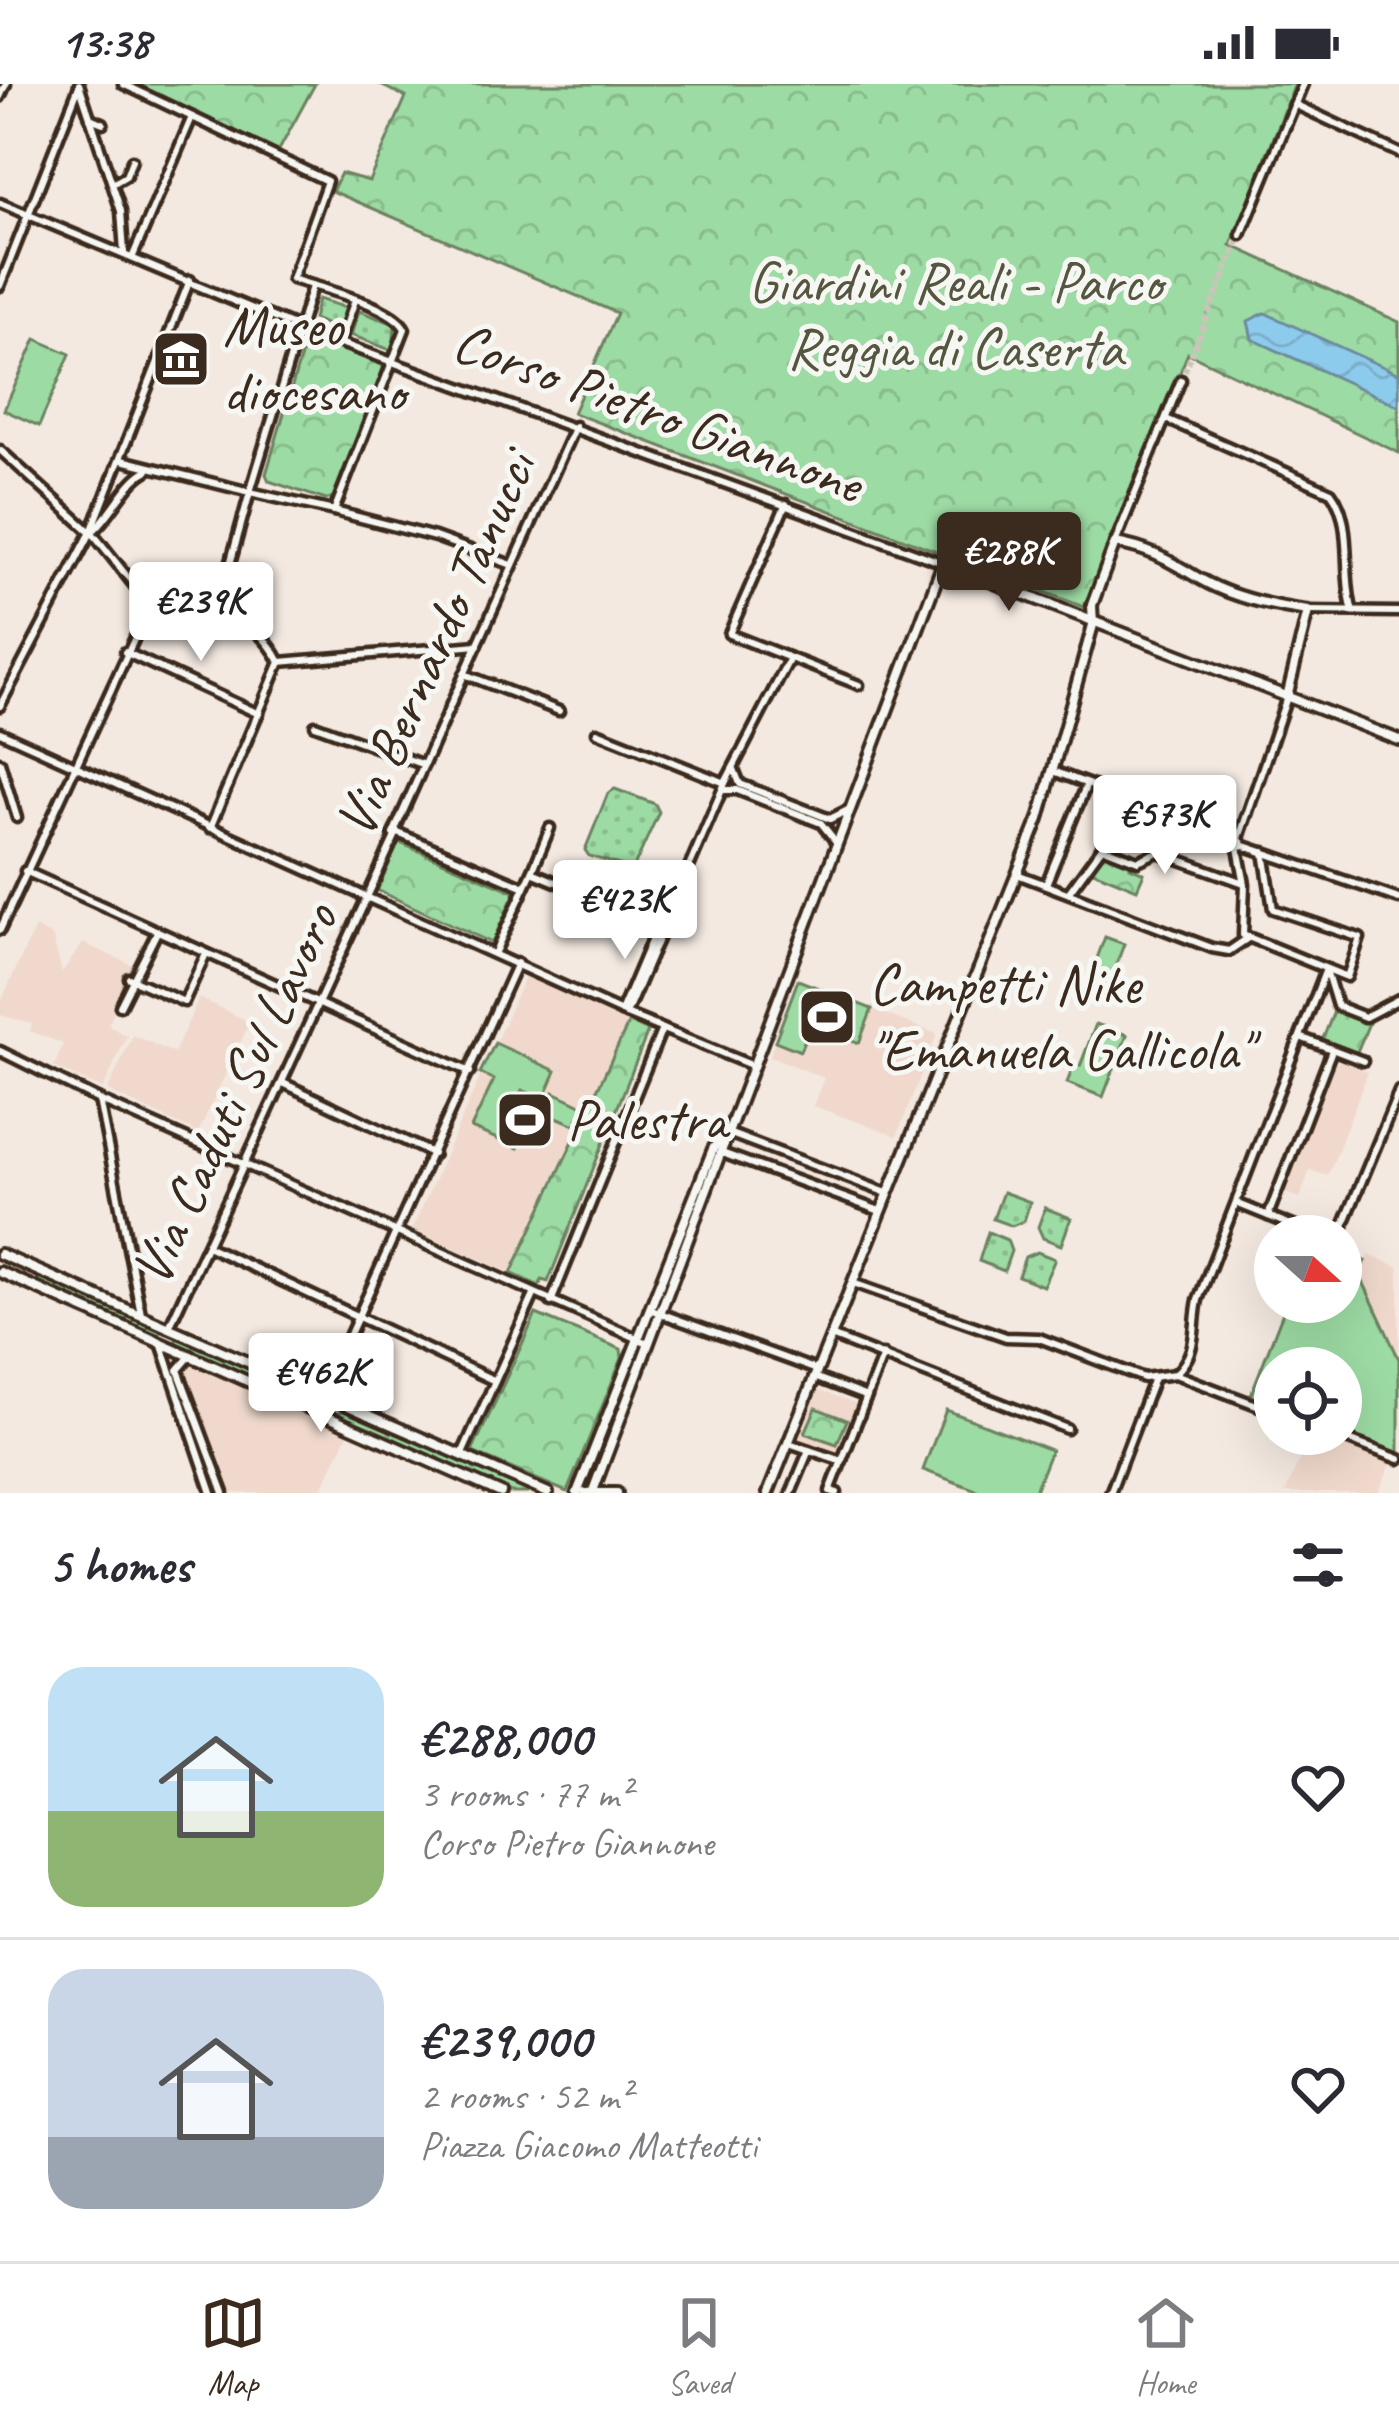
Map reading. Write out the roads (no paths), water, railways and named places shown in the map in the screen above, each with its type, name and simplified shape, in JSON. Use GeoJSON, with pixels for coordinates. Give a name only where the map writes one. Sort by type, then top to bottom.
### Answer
{"type":"FeatureCollection","features":[{"type":"Feature","properties":{"kind":"street"},"geometry":{"type":"LineString","coordinates":[[0,97],[6,84]]}},
{"type":"Feature","properties":{"kind":"street"},"geometry":{"type":"LineString","coordinates":[[123,84],[330,184],[292,279],[403,322],[394,359],[334,511]]}},
{"type":"Feature","properties":{"kind":"street"},"geometry":{"type":"LineString","coordinates":[[1241,235],[1303,84]]}},
{"type":"Feature","properties":{"kind":"street"},"geometry":{"type":"LineString","coordinates":[[79,85],[113,183],[129,254]]}},
{"type":"Feature","properties":{"kind":"street"},"geometry":{"type":"LineString","coordinates":[[0,286],[79,85]]}},
{"type":"Feature","properties":{"kind":"street"},"geometry":{"type":"LineString","coordinates":[[1294,104],[1399,153]]}},
{"type":"Feature","properties":{"kind":"street"},"geometry":{"type":"LineString","coordinates":[[129,254],[192,117]]}},
{"type":"Feature","properties":{"kind":"street"},"geometry":{"type":"LineString","coordinates":[[90,118],[103,123]]}},
{"type":"Feature","properties":{"kind":"street"},"geometry":{"type":"LineString","coordinates":[[113,183],[126,176],[132,160]]}},
{"type":"Feature","properties":{"kind":"street","name":"Corso Pietro Giannone"},"geometry":{"type":"LineString","coordinates":[[0,203],[300,330],[341,340],[786,504],[1399,740]]}},
{"type":"Feature","properties":{"kind":"street"},"geometry":{"type":"LineString","coordinates":[[0,706],[91,532],[190,280]]}},
{"type":"Feature","properties":{"kind":"street"},"geometry":{"type":"LineString","coordinates":[[219,604],[312,286]]}},
{"type":"Feature","properties":{"kind":"street"},"geometry":{"type":"LineString","coordinates":[[341,340],[355,300]]}},
{"type":"Feature","properties":{"kind":"street"},"geometry":{"type":"LineString","coordinates":[[768,1493],[1056,772],[1061,731],[1093,625],[1092,605],[1181,380]]}},
{"type":"Feature","properties":{"kind":"street"},"geometry":{"type":"LineString","coordinates":[[1166,419],[1331,492],[1342,507],[1345,581],[1352,608]]}},
{"type":"Feature","properties":{"kind":"street","name":"Via Bernardo Tanucci"},"geometry":{"type":"LineString","coordinates":[[367,895],[575,426]]}},
{"type":"Feature","properties":{"kind":"street"},"geometry":{"type":"LineString","coordinates":[[0,450],[91,532],[150,605]]}},
{"type":"Feature","properties":{"kind":"street"},"geometry":{"type":"LineString","coordinates":[[122,460],[436,537],[512,565]]}},
{"type":"Feature","properties":{"kind":"street"},"geometry":{"type":"LineString","coordinates":[[91,532],[146,468]]}},
{"type":"Feature","properties":{"kind":"street"},"geometry":{"type":"LineString","coordinates":[[786,504],[729,634],[860,685]]}},
{"type":"Feature","properties":{"kind":"street"},"geometry":{"type":"LineString","coordinates":[[1115,543],[1174,559],[1200,579],[1238,595],[1308,610],[1399,612]]}},
{"type":"Feature","properties":{"kind":"street"},"geometry":{"type":"LineString","coordinates":[[588,1492],[649,1343],[943,563]]}},
{"type":"Feature","properties":{"kind":"street"},"geometry":{"type":"LineString","coordinates":[[0,930],[150,605],[163,600],[219,604],[280,662],[478,645]]}},
{"type":"Feature","properties":{"kind":"street"},"geometry":{"type":"LineString","coordinates":[[1264,852],[1273,909],[1360,938],[1347,977],[1248,938],[1241,930],[1245,884],[1238,843],[1287,697],[1308,610]]}},
{"type":"Feature","properties":{"kind":"street"},"geometry":{"type":"LineString","coordinates":[[125,652],[259,714]]}},
{"type":"Feature","properties":{"kind":"street"},"geometry":{"type":"LineString","coordinates":[[623,1013],[724,787],[790,658]]}},
{"type":"Feature","properties":{"kind":"street"},"geometry":{"type":"LineString","coordinates":[[210,828],[280,662]]}},
{"type":"Feature","properties":{"kind":"street"},"geometry":{"type":"LineString","coordinates":[[464,674],[560,710]]}},
{"type":"Feature","properties":{"kind":"street"},"geometry":{"type":"LineString","coordinates":[[315,725],[424,765]]}},
{"type":"Feature","properties":{"kind":"street"},"geometry":{"type":"LineString","coordinates":[[0,732],[623,1013],[751,1065]]}},
{"type":"Feature","properties":{"kind":"street"},"geometry":{"type":"LineString","coordinates":[[598,732],[821,823],[837,843]]}},
{"type":"Feature","properties":{"kind":"street"},"geometry":{"type":"LineString","coordinates":[[0,762],[17,818]]}},
{"type":"Feature","properties":{"kind":"street"},"geometry":{"type":"LineString","coordinates":[[735,765],[740,784],[830,819],[850,809]]}},
{"type":"Feature","properties":{"kind":"street"},"geometry":{"type":"LineString","coordinates":[[1056,772],[1399,899]]}},
{"type":"Feature","properties":{"kind":"street"},"geometry":{"type":"LineString","coordinates":[[1046,884],[1088,784]]}},
{"type":"Feature","properties":{"kind":"street"},"geometry":{"type":"LineString","coordinates":[[1068,893],[1102,847],[1109,793]]}},
{"type":"Feature","properties":{"kind":"street"},"geometry":{"type":"LineString","coordinates":[[495,952],[550,828]]}},
{"type":"Feature","properties":{"kind":"street"},"geometry":{"type":"LineString","coordinates":[[396,832],[526,887]]}},
{"type":"Feature","properties":{"kind":"street"},"geometry":{"type":"LineString","coordinates":[[1102,847],[1138,861],[1158,852],[1245,884]]}},
{"type":"Feature","properties":{"kind":"street"},"geometry":{"type":"LineString","coordinates":[[25,871],[470,1072]]}},
{"type":"Feature","properties":{"kind":"street"},"geometry":{"type":"LineString","coordinates":[[532,872],[660,925]]}},
{"type":"Feature","properties":{"kind":"street"},"geometry":{"type":"LineString","coordinates":[[1016,874],[1212,948],[1229,951],[1248,938]]}},
{"type":"Feature","properties":{"kind":"street","name":"Via Caduti Sul Lavoro"},"geometry":{"type":"LineString","coordinates":[[170,1325],[367,895]]}},
{"type":"Feature","properties":{"kind":"street"},"geometry":{"type":"LineString","coordinates":[[120,1006],[157,932]]}},
{"type":"Feature","properties":{"kind":"street"},"geometry":{"type":"LineString","coordinates":[[184,1002],[206,954]]}},
{"type":"Feature","properties":{"kind":"street"},"geometry":{"type":"LineString","coordinates":[[316,1408],[360,1320],[518,963]]}},
{"type":"Feature","properties":{"kind":"street"},"geometry":{"type":"LineString","coordinates":[[1326,968],[1328,992],[1336,1006],[1365,1017],[1399,999]]}},
{"type":"Feature","properties":{"kind":"street"},"geometry":{"type":"LineString","coordinates":[[852,1283],[1006,1337],[1027,1334],[1154,1378],[1175,1374],[1185,1365],[1200,1326],[1198,1300],[1326,968]]}},
{"type":"Feature","properties":{"kind":"street"},"geometry":{"type":"LineString","coordinates":[[132,980],[195,1007]]}},
{"type":"Feature","properties":{"kind":"street"},"geometry":{"type":"LineString","coordinates":[[551,1302],[662,1029]]}},
{"type":"Feature","properties":{"kind":"street"},"geometry":{"type":"LineString","coordinates":[[1300,1037],[1363,1061]]}},
{"type":"Feature","properties":{"kind":"street"},"geometry":{"type":"LineString","coordinates":[[1268,1215],[1332,1049]]}},
{"type":"Feature","properties":{"kind":"street"},"geometry":{"type":"LineString","coordinates":[[0,1051],[99,1100],[649,1343]]}},
{"type":"Feature","properties":{"kind":"street"},"geometry":{"type":"LineString","coordinates":[[283,1083],[434,1154]]}},
{"type":"Feature","properties":{"kind":"street"},"geometry":{"type":"LineString","coordinates":[[1348,1215],[1399,1090]]}},
{"type":"Feature","properties":{"kind":"street"},"geometry":{"type":"LineString","coordinates":[[99,1100],[141,1314]]}},
{"type":"Feature","properties":{"kind":"street"},"geometry":{"type":"LineString","coordinates":[[725,1132],[887,1193]]}},
{"type":"Feature","properties":{"kind":"street"},"geometry":{"type":"LineString","coordinates":[[718,1151],[880,1211]]}},
{"type":"Feature","properties":{"kind":"street"},"geometry":{"type":"LineString","coordinates":[[588,1492],[637,1339],[718,1151]]}},
{"type":"Feature","properties":{"kind":"street"},"geometry":{"type":"LineString","coordinates":[[1236,1203],[1266,1215]]}},
{"type":"Feature","properties":{"kind":"street"},"geometry":{"type":"LineString","coordinates":[[207,1246],[496,1382]]}},
{"type":"Feature","properties":{"kind":"street"},"geometry":{"type":"LineString","coordinates":[[0,1254],[340,1399],[532,1490],[548,1493]]}},
{"type":"Feature","properties":{"kind":"street"},"geometry":{"type":"LineString","coordinates":[[32,1286],[39,1270]]}},
{"type":"Feature","properties":{"kind":"street"},"geometry":{"type":"LineString","coordinates":[[0,1272],[501,1493]]}},
{"type":"Feature","properties":{"kind":"street"},"geometry":{"type":"LineString","coordinates":[[462,1454],[534,1295]]}},
{"type":"Feature","properties":{"kind":"street"},"geometry":{"type":"LineString","coordinates":[[649,1309],[866,1397]]}},
{"type":"Feature","properties":{"kind":"street"},"geometry":{"type":"LineString","coordinates":[[160,1339],[170,1325]]}},
{"type":"Feature","properties":{"kind":"street"},"geometry":{"type":"LineString","coordinates":[[831,1336],[1067,1429]]}},
{"type":"Feature","properties":{"kind":"street"},"geometry":{"type":"LineString","coordinates":[[160,1339],[212,1493]]}},
{"type":"Feature","properties":{"kind":"street"},"geometry":{"type":"LineString","coordinates":[[192,1355],[178,1370],[224,1493]]}},
{"type":"Feature","properties":{"kind":"street"},"geometry":{"type":"LineString","coordinates":[[837,1493],[830,1490],[883,1355]]}},
{"type":"Feature","properties":{"kind":"street"},"geometry":{"type":"LineString","coordinates":[[333,1416],[357,1365],[341,1357]]}},
{"type":"Feature","properties":{"kind":"street"},"geometry":{"type":"LineString","coordinates":[[1175,1374],[1254,1404]]}},
{"type":"Feature","properties":{"kind":"street"},"geometry":{"type":"LineString","coordinates":[[1110,1493],[1154,1378]]}},
{"type":"Feature","properties":{"kind":"street"},"geometry":{"type":"LineString","coordinates":[[788,1442],[842,1461]]}},
{"type":"Feature","properties":{"kind":"street"},"geometry":{"type":"LineString","coordinates":[[1362,1445],[1399,1459]]}},
{"type":"Feature","properties":{"kind":"street"},"geometry":{"type":"LineString","coordinates":[[791,1493],[809,1450]]}},
{"type":"Feature","properties":{"kind":"street"},"geometry":{"type":"LineString","coordinates":[[588,1492],[617,1493]]}},
{"type":"Feature","properties":{"kind":"water"},"geometry":{"type":"Polygon","coordinates":[[[1265,313],[1399,374],[1399,406],[1252,339],[1248,321],[1265,313]]]}},
{"type":"Feature","properties":{"kind":"tunnel"},"geometry":{"type":"LineString","coordinates":[[1181,380],[1241,235]]}},
{"type":"Feature","properties":{"kind":"place","name":"Museo diocesano"},"geometry":{"type":"Point","coordinates":[181,359]}},
{"type":"Feature","properties":{"kind":"place","name":"Campetti Nike \"Emanuela Gallicola\""},"geometry":{"type":"Point","coordinates":[827,1017]}},
{"type":"Feature","properties":{"kind":"place","name":"Palestra"},"geometry":{"type":"Point","coordinates":[525,1120]}},
{"type":"Feature","properties":{"kind":"park label","name":"Giardini Reali - Parco Reggia di Caserta"},"geometry":{"type":"Point","coordinates":[955,315]}}]}
